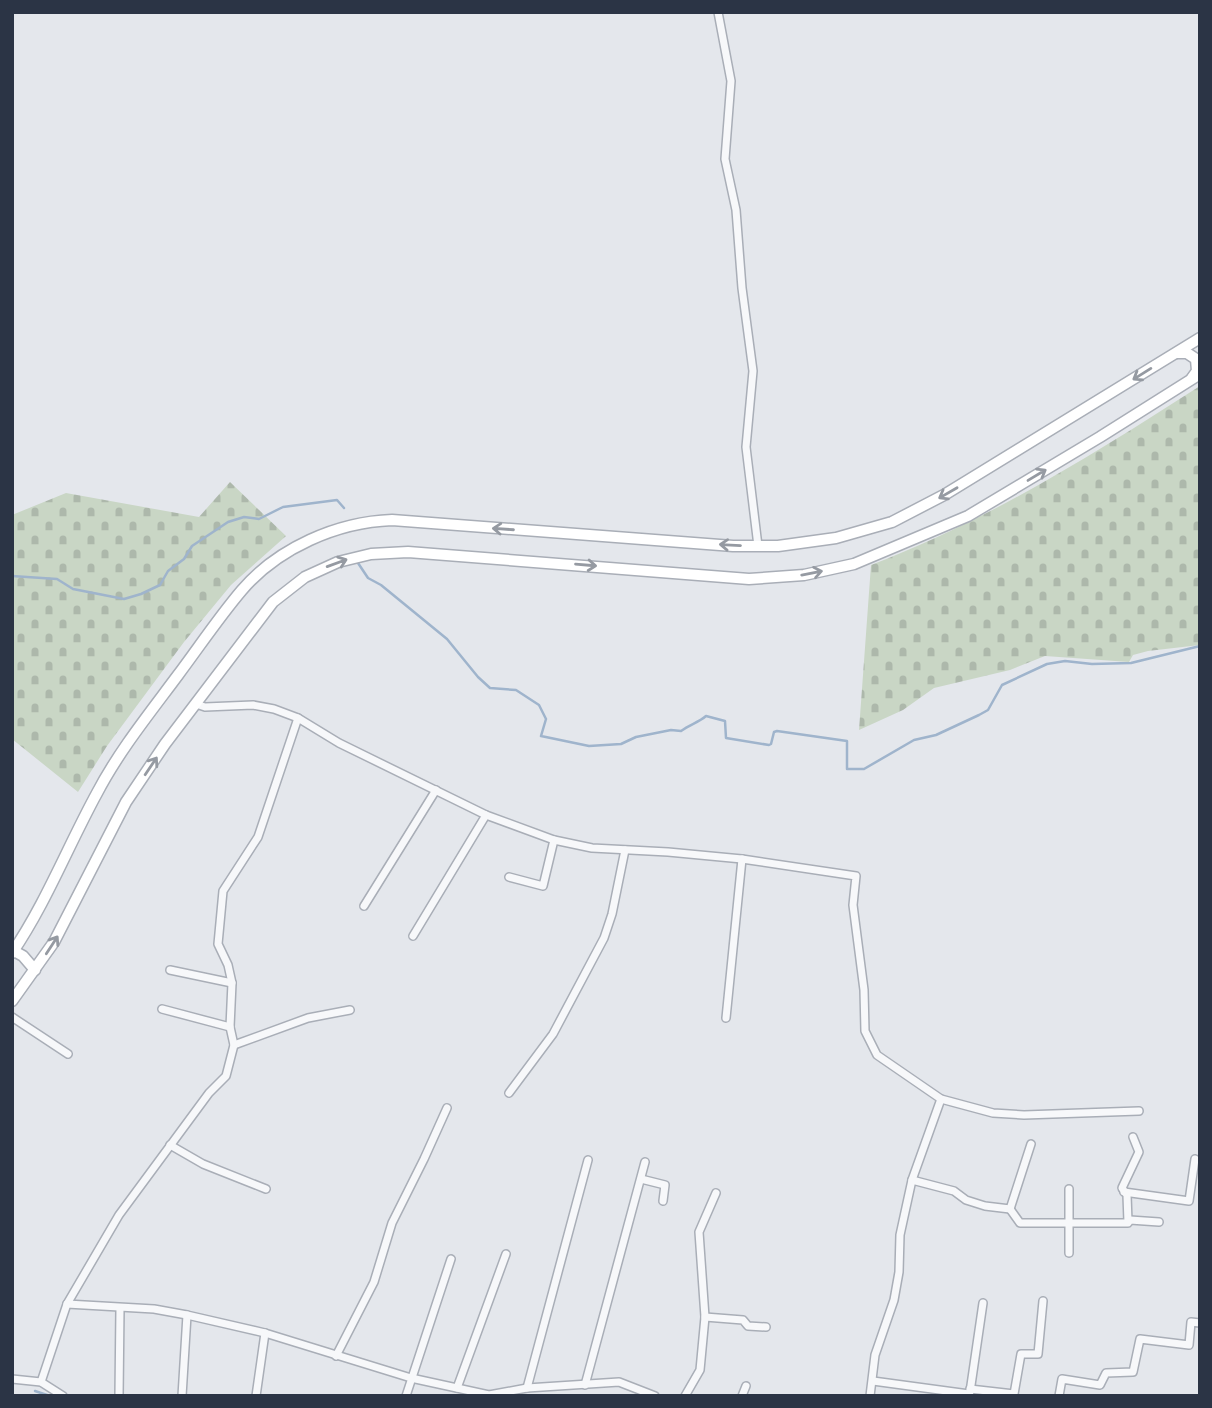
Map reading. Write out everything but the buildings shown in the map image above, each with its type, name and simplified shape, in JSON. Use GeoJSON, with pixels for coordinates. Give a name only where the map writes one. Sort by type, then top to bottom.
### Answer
{"type":"FeatureCollection","features":[{"type":"Feature","properties":{"kind":"street"},"geometry":{"type":"LineString","coordinates":[[718,12],[731,81],[725,159],[736,210],[742,288],[753,371],[746,447],[758,546]]}},
{"type":"Feature","properties":{"kind":"street"},"geometry":{"type":"LineString","coordinates":[[36,970],[23,956],[13,952],[118,754],[243,589],[271,564],[311,539],[366,521],[392,520],[778,547],[836,538],[892,522],[944,495],[1200,338]]}},
{"type":"Feature","properties":{"kind":"street"},"geometry":{"type":"LineString","coordinates":[[12,1001],[54,942],[126,802],[273,602],[305,577],[338,562],[371,554],[408,552],[749,579],[804,575],[867,560],[968,516],[1196,376],[1196,359],[1186,353],[1177,352]]}},
{"type":"Feature","properties":{"kind":"street"},"geometry":{"type":"LineString","coordinates":[[196,704],[205,707],[253,705],[298,718],[339,743],[486,816],[554,840],[592,848],[742,859],[856,876],[853,905],[863,979],[865,1031],[877,1055],[941,1099],[993,1113],[1024,1115],[1139,1111]]}},
{"type":"Feature","properties":{"kind":"street"},"geometry":{"type":"LineString","coordinates":[[41,1382],[67,1304],[119,1215],[209,1093],[226,1076],[234,1045],[230,1027],[232,983],[228,965],[218,944],[223,891],[258,837],[298,718]]}},
{"type":"Feature","properties":{"kind":"street"},"geometry":{"type":"LineString","coordinates":[[364,906],[436,790]]}},
{"type":"Feature","properties":{"kind":"street"},"geometry":{"type":"LineString","coordinates":[[413,936],[486,816]]}},
{"type":"Feature","properties":{"kind":"street"},"geometry":{"type":"LineString","coordinates":[[509,877],[543,886],[554,840]]}},
{"type":"Feature","properties":{"kind":"street"},"geometry":{"type":"LineString","coordinates":[[509,1093],[553,1034],[604,938],[612,915],[625,850]]}},
{"type":"Feature","properties":{"kind":"street"},"geometry":{"type":"LineString","coordinates":[[726,1018],[742,859]]}},
{"type":"Feature","properties":{"kind":"street"},"geometry":{"type":"LineString","coordinates":[[170,970],[232,983]]}},
{"type":"Feature","properties":{"kind":"street"},"geometry":{"type":"LineString","coordinates":[[162,1009],[230,1027]]}},
{"type":"Feature","properties":{"kind":"street"},"geometry":{"type":"LineString","coordinates":[[234,1045],[308,1018],[350,1010]]}},
{"type":"Feature","properties":{"kind":"street"},"geometry":{"type":"LineString","coordinates":[[12,1017],[68,1054]]}},
{"type":"Feature","properties":{"kind":"street"},"geometry":{"type":"LineString","coordinates":[[870,1396],[875,1355],[894,1300],[899,1272],[900,1235],[912,1180],[941,1099]]}},
{"type":"Feature","properties":{"kind":"street"},"geometry":{"type":"LineString","coordinates":[[336,1356],[374,1282],[392,1223],[447,1108]]}},
{"type":"Feature","properties":{"kind":"street"},"geometry":{"type":"LineString","coordinates":[[1128,1223],[1127,1195],[1122,1188],[1139,1152],[1133,1137]]}},
{"type":"Feature","properties":{"kind":"street"},"geometry":{"type":"LineString","coordinates":[[1010,1209],[1031,1144]]}},
{"type":"Feature","properties":{"kind":"street"},"geometry":{"type":"LineString","coordinates":[[170,1145],[203,1164],[266,1189]]}},
{"type":"Feature","properties":{"kind":"street"},"geometry":{"type":"LineString","coordinates":[[1124,1192],[1189,1201],[1195,1159]]}},
{"type":"Feature","properties":{"kind":"street"},"geometry":{"type":"LineString","coordinates":[[527,1388],[588,1160]]}},
{"type":"Feature","properties":{"kind":"street"},"geometry":{"type":"LineString","coordinates":[[585,1385],[645,1162]]}},
{"type":"Feature","properties":{"kind":"street"},"geometry":{"type":"LineString","coordinates":[[641,1179],[665,1185],[663,1201]]}},
{"type":"Feature","properties":{"kind":"street"},"geometry":{"type":"LineString","coordinates":[[912,1180],[954,1191],[966,1200],[985,1206],[1010,1209],[1020,1223],[1069,1225],[1128,1223],[1130,1220],[1159,1222]]}},
{"type":"Feature","properties":{"kind":"street"},"geometry":{"type":"LineString","coordinates":[[1069,1189],[1069,1253]]}},
{"type":"Feature","properties":{"kind":"street"},"geometry":{"type":"LineString","coordinates":[[685,1396],[700,1373],[705,1317],[699,1228],[716,1193]]}},
{"type":"Feature","properties":{"kind":"street"},"geometry":{"type":"LineString","coordinates":[[458,1391],[506,1254]]}},
{"type":"Feature","properties":{"kind":"street"},"geometry":{"type":"LineString","coordinates":[[406,1396],[452,1259]]}},
{"type":"Feature","properties":{"kind":"street"},"geometry":{"type":"LineString","coordinates":[[873,1381],[969,1393],[1014,1394],[1021,1354],[1038,1354],[1043,1301]]}},
{"type":"Feature","properties":{"kind":"street"},"geometry":{"type":"LineString","coordinates":[[969,1393],[983,1303]]}},
{"type":"Feature","properties":{"kind":"street"},"geometry":{"type":"LineString","coordinates":[[67,1304],[187,1315],[265,1333],[458,1391],[489,1395],[527,1388],[619,1382],[655,1396]]}},
{"type":"Feature","properties":{"kind":"street"},"geometry":{"type":"LineString","coordinates":[[119,1396],[120,1308]]}},
{"type":"Feature","properties":{"kind":"street"},"geometry":{"type":"LineString","coordinates":[[182,1396],[187,1315]]}},
{"type":"Feature","properties":{"kind":"street"},"geometry":{"type":"LineString","coordinates":[[705,1317],[743,1320],[748,1326],[766,1327]]}},
{"type":"Feature","properties":{"kind":"street"},"geometry":{"type":"LineString","coordinates":[[1059,1396],[1062,1379],[1100,1385],[1106,1373],[1133,1373],[1140,1339],[1189,1345],[1191,1323],[1200,1323]]}},
{"type":"Feature","properties":{"kind":"street"},"geometry":{"type":"LineString","coordinates":[[256,1396],[265,1333]]}},
{"type":"Feature","properties":{"kind":"street"},"geometry":{"type":"LineString","coordinates":[[12,1378],[41,1382],[63,1396]]}},
{"type":"Feature","properties":{"kind":"street"},"geometry":{"type":"LineString","coordinates":[[742,1396],[746,1386]]}},
{"type":"Feature","properties":{"kind":"green space"},"geometry":{"type":"Polygon","coordinates":[[[1200,386],[1200,645],[1148,651],[1133,655],[1129,662],[1045,656],[1010,670],[934,688],[903,710],[859,730],[871,565],[999,507],[1080,461],[1200,386]]]}},
{"type":"Feature","properties":{"kind":"green space"},"geometry":{"type":"Polygon","coordinates":[[[230,482],[286,536],[231,585],[184,642],[107,746],[78,792],[12,739],[12,515],[66,493],[199,517],[230,482]]]}},
{"type":"Feature","properties":{"kind":"waterway"},"geometry":{"type":"LineString","coordinates":[[12,576],[57,579],[73,589],[124,599],[160,585],[168,571],[184,559],[192,546],[228,522],[244,517],[259,519],[283,507],[337,500],[344,508]]}},
{"type":"Feature","properties":{"kind":"waterway"},"geometry":{"type":"LineString","coordinates":[[358,563],[368,578],[381,585],[447,639],[490,688],[516,690],[539,705],[546,719],[541,736],[589,746],[621,744],[636,737],[671,730],[681,731],[706,716],[725,721],[726,738],[769,745],[774,732],[777,731],[847,741],[847,769],[864,769],[914,740],[936,735],[988,710],[1002,685],[1047,664],[1065,661],[1092,664],[1131,663],[1200,646]]}},
{"type":"Feature","properties":{"kind":"waterway"},"geometry":{"type":"LineString","coordinates":[[35,1391],[50,1396]]}}]}
